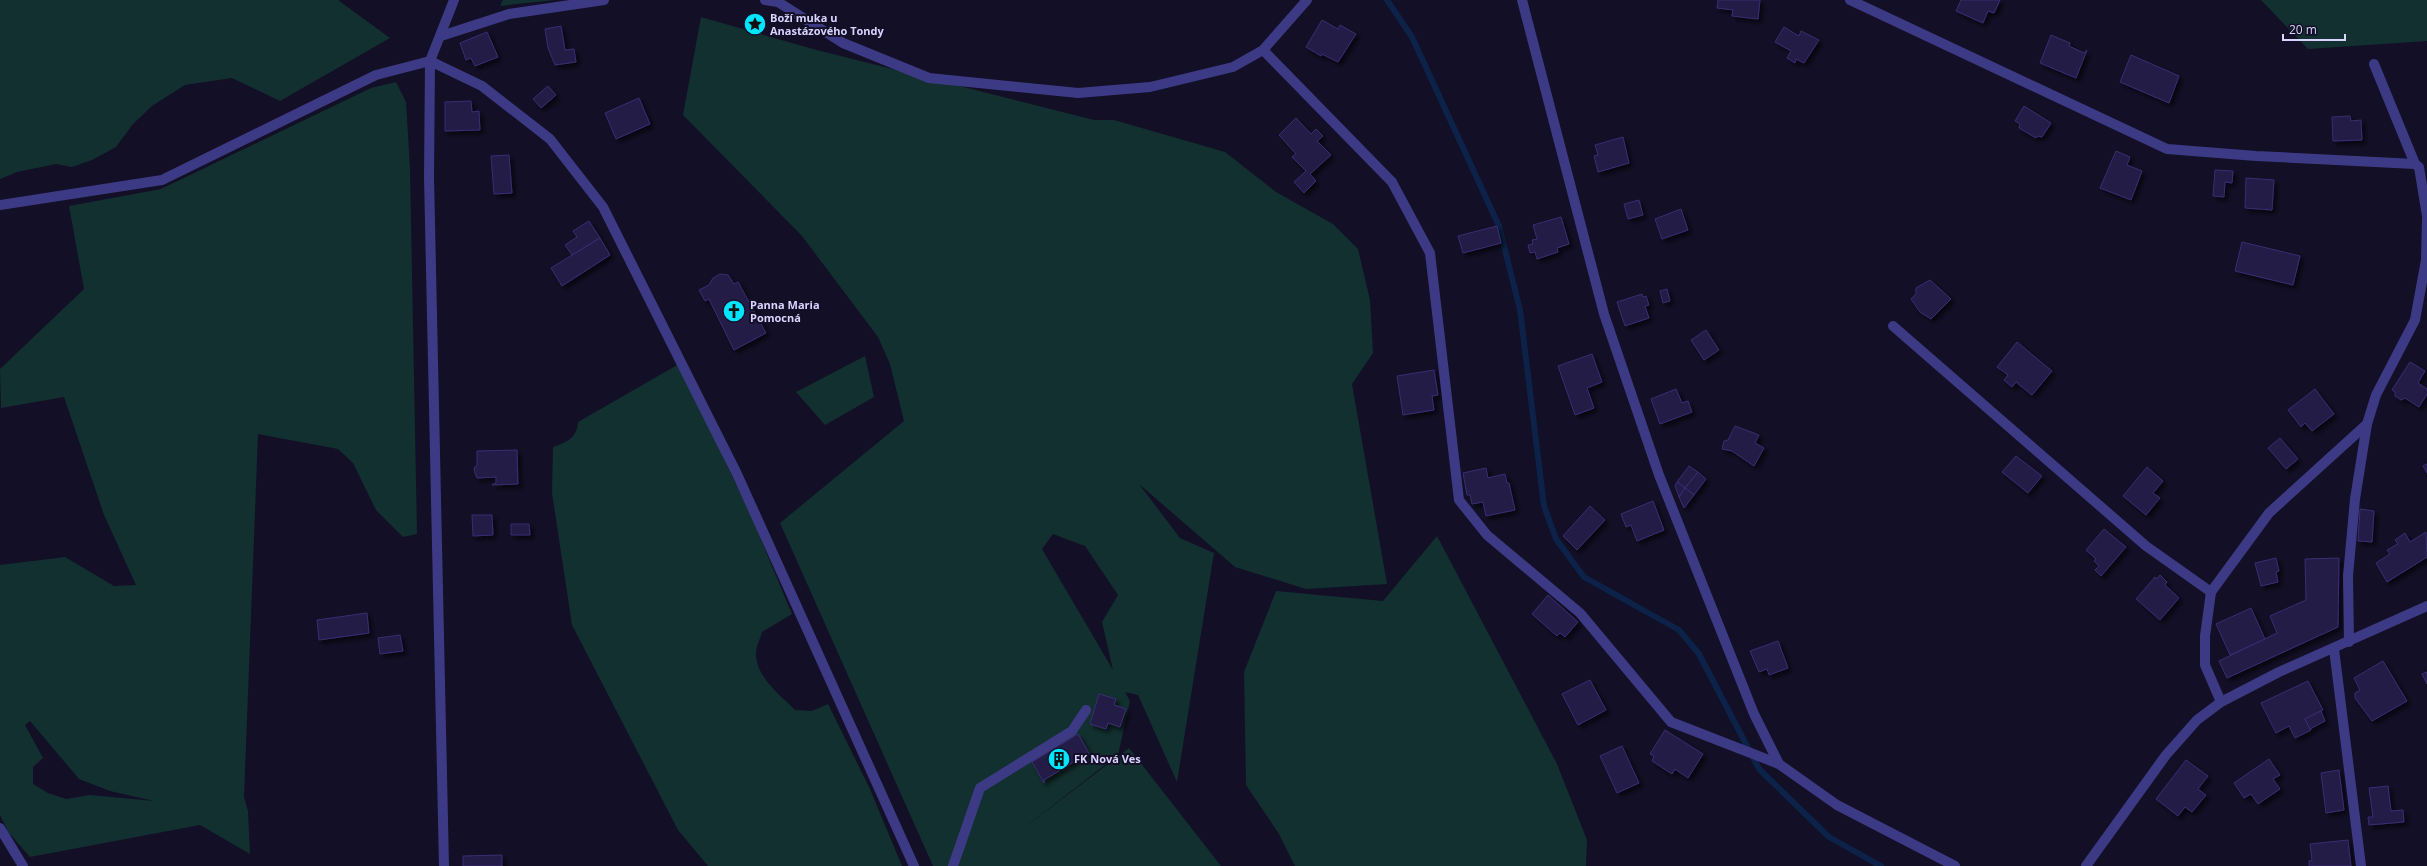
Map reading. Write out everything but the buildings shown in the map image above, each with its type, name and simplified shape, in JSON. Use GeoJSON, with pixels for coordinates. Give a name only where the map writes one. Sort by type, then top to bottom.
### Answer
{"type":"FeatureCollection","features":[{"type":"Feature","properties":{"kind":"street"},"geometry":{"type":"LineString","coordinates":[[444,866],[429,177],[430,60],[441,36],[454,0]]}},
{"type":"Feature","properties":{"kind":"street"},"geometry":{"type":"LineString","coordinates":[[441,36],[509,14],[604,0]]}},
{"type":"Feature","properties":{"kind":"street"},"geometry":{"type":"LineString","coordinates":[[765,0],[778,2],[843,42],[929,78],[1078,93],[1150,86],[1233,67],[1263,50],[1307,0]]}},
{"type":"Feature","properties":{"kind":"street"},"geometry":{"type":"LineString","coordinates":[[1522,0],[1604,314],[1658,475],[1754,714],[1779,764]]}},
{"type":"Feature","properties":{"kind":"street"},"geometry":{"type":"LineString","coordinates":[[1850,0],[2167,148],[2256,156],[2415,164]]}},
{"type":"Feature","properties":{"kind":"street"},"geometry":{"type":"LineString","coordinates":[[1263,50],[1392,182],[1430,253],[1459,500],[1487,535],[1580,613],[1671,722],[1779,764],[1837,805],[1955,866]]}},
{"type":"Feature","properties":{"kind":"street"},"geometry":{"type":"LineString","coordinates":[[0,205],[162,180],[376,75],[430,60],[482,86],[550,139],[603,207],[737,474],[914,866]]}},
{"type":"Feature","properties":{"kind":"street"},"geometry":{"type":"LineString","coordinates":[[2348,642],[2348,576],[2355,499],[2366,424],[2376,395],[2415,320],[2426,260],[2427,217],[2419,167],[2415,164],[2374,64]]}},
{"type":"Feature","properties":{"kind":"street"},"geometry":{"type":"LineString","coordinates":[[1893,326],[2146,546],[2211,592]]}},
{"type":"Feature","properties":{"kind":"street"},"geometry":{"type":"LineString","coordinates":[[2221,702],[2205,665],[2205,636],[2211,592],[2269,513],[2366,424]]}},
{"type":"Feature","properties":{"kind":"street"},"geometry":{"type":"LineString","coordinates":[[2086,866],[2166,755],[2197,720],[2221,702],[2279,672],[2334,649],[2427,606]]}},
{"type":"Feature","properties":{"kind":"street"},"geometry":{"type":"LineString","coordinates":[[2334,649],[2361,866]]}},
{"type":"Feature","properties":{"kind":"street"},"geometry":{"type":"LineString","coordinates":[[953,866],[980,788],[1072,731],[1086,710]]}},
{"type":"Feature","properties":{"kind":"street"},"geometry":{"type":"LineString","coordinates":[[0,828],[23,866]]}},
{"type":"Feature","properties":{"kind":"green space"},"geometry":{"type":"Polygon","coordinates":[[[0,0],[338,0],[390,38],[280,101],[232,78],[185,85],[152,106],[133,124],[116,147],[92,160],[72,167],[56,164],[17,172],[0,179],[0,0]]]}},
{"type":"Feature","properties":{"kind":"green space"},"geometry":{"type":"Polygon","coordinates":[[[503,0],[554,0],[500,6],[503,0]]]}},
{"type":"Feature","properties":{"kind":"green space"},"geometry":{"type":"Polygon","coordinates":[[[2261,0],[2427,0],[2427,41],[2308,49],[2261,0]]]}},
{"type":"Feature","properties":{"kind":"green space"},"geometry":{"type":"Polygon","coordinates":[[[701,17],[813,49],[1094,120],[1114,120],[1225,152],[1276,192],[1333,224],[1358,249],[1370,300],[1373,353],[1352,384],[1387,584],[1306,589],[1235,567],[1139,484],[1180,538],[1214,553],[1177,782],[1138,695],[1125,692],[1130,701],[1118,755],[1017,833],[1129,748],[1221,866],[933,866],[780,523],[904,421],[890,364],[878,337],[802,236],[683,115],[701,17]],[[1053,534],[1042,549],[1113,670],[1102,622],[1118,595],[1085,546],[1053,534]]]}},
{"type":"Feature","properties":{"kind":"green space"},"geometry":{"type":"Polygon","coordinates":[[[396,82],[406,102],[410,168],[417,534],[403,537],[376,510],[353,463],[338,449],[258,434],[244,797],[248,811],[250,854],[200,825],[30,857],[9,833],[0,815],[0,565],[65,557],[114,586],[136,585],[104,515],[64,397],[1,408],[0,369],[84,289],[69,206],[161,189],[371,88],[396,82]],[[30,721],[25,725],[43,758],[33,767],[33,784],[48,793],[66,799],[90,795],[154,801],[110,791],[79,779],[30,721]]]}},
{"type":"Feature","properties":{"kind":"green space"},"geometry":{"type":"Polygon","coordinates":[[[865,356],[874,397],[825,425],[796,392],[865,356]]]}},
{"type":"Feature","properties":{"kind":"green space"},"geometry":{"type":"Polygon","coordinates":[[[679,364],[751,516],[792,614],[762,632],[756,654],[760,670],[764,678],[776,692],[795,710],[812,711],[828,704],[870,789],[902,866],[708,866],[678,830],[572,625],[552,493],[553,447],[563,443],[573,436],[576,432],[578,422],[679,364]]]}},
{"type":"Feature","properties":{"kind":"green space"},"geometry":{"type":"Polygon","coordinates":[[[1437,536],[1557,764],[1587,840],[1586,866],[1295,866],[1279,834],[1246,785],[1244,672],[1276,591],[1383,601],[1437,536]]]}},
{"type":"Feature","properties":{"kind":"waterway"},"geometry":{"type":"LineString","coordinates":[[1387,0],[1412,37],[1499,226],[1520,310],[1544,506],[1556,539],[1584,577],[1679,630],[1699,654],[1759,769],[1829,837],[1881,866]]}},
{"type":"Feature","properties":{"kind":"place","name":"Boží muka u Anastázového Tondy"},"geometry":{"type":"Point","coordinates":[755,24]}},
{"type":"Feature","properties":{"kind":"place","name":"Panna Maria Pomocná"},"geometry":{"type":"Point","coordinates":[734,311]}},
{"type":"Feature","properties":{"kind":"place","name":"FK Nová Ves"},"geometry":{"type":"Point","coordinates":[1059,759]}}]}
